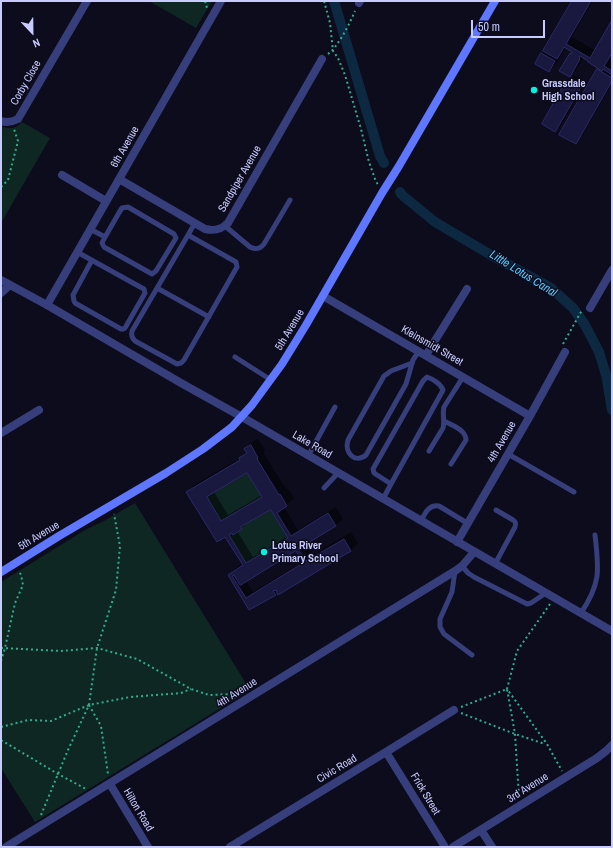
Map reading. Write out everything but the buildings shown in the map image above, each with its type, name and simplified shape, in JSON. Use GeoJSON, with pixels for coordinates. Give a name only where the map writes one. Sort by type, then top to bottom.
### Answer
{"type":"FeatureCollection","features":[{"type":"Feature","properties":{"kind":"main road","name":"5th Avenue"},"geometry":{"type":"LineString","coordinates":[[1,572],[166,473],[203,449],[227,431],[242,417],[282,364],[400,166],[495,1]]}},
{"type":"Feature","properties":{"kind":"street","name":"Corby Close"},"geometry":{"type":"LineString","coordinates":[[1,121],[6,123],[18,119],[86,1]]}},
{"type":"Feature","properties":{"kind":"street","name":"6th Avenue"},"geometry":{"type":"LineString","coordinates":[[47,305],[221,1]]}},
{"type":"Feature","properties":{"kind":"street","name":"Sandpiper Avenue"},"geometry":{"type":"LineString","coordinates":[[119,179],[205,229],[218,230],[225,226],[322,59]]}},
{"type":"Feature","properties":{"kind":"street"},"geometry":{"type":"LineString","coordinates":[[62,175],[106,201]]}},
{"type":"Feature","properties":{"kind":"street"},"geometry":{"type":"LineString","coordinates":[[587,307],[612,270]]}},
{"type":"Feature","properties":{"kind":"street","name":"Lake Road"},"geometry":{"type":"LineString","coordinates":[[1,280],[338,472],[612,631]]}},
{"type":"Feature","properties":{"kind":"street"},"geometry":{"type":"LineString","coordinates":[[1,293],[10,285]]}},
{"type":"Feature","properties":{"kind":"street"},"geometry":{"type":"LineString","coordinates":[[423,353],[467,289]]}},
{"type":"Feature","properties":{"kind":"street","name":"Kleinsmidt Street"},"geometry":{"type":"LineString","coordinates":[[323,296],[530,416]]}},
{"type":"Feature","properties":{"kind":"street","name":"4th Avenue"},"geometry":{"type":"LineString","coordinates":[[457,542],[565,352]]}},
{"type":"Feature","properties":{"kind":"street"},"geometry":{"type":"LineString","coordinates":[[1,433],[39,410]]}},
{"type":"Feature","properties":{"kind":"street","name":"4th Avenue"},"geometry":{"type":"LineString","coordinates":[[6,847],[458,569],[474,552]]}},
{"type":"Feature","properties":{"kind":"street","name":"Civic Road"},"geometry":{"type":"LineString","coordinates":[[230,847],[454,710]]}},
{"type":"Feature","properties":{"kind":"street","name":"3rd Avenue"},"geometry":{"type":"LineString","coordinates":[[453,847],[566,778],[597,758],[612,745]]}},
{"type":"Feature","properties":{"kind":"street","name":"Frick Street"},"geometry":{"type":"LineString","coordinates":[[386,752],[444,847]]}},
{"type":"Feature","properties":{"kind":"street","name":"Hilton Road"},"geometry":{"type":"LineString","coordinates":[[110,784],[148,847]]}},
{"type":"Feature","properties":{"kind":"street"},"geometry":{"type":"LineString","coordinates":[[480,830],[492,847]]}},
{"type":"Feature","properties":{"kind":"lane"},"geometry":{"type":"LineString","coordinates":[[225,226],[250,247],[259,248],[264,244],[290,200]]}},
{"type":"Feature","properties":{"kind":"lane"},"geometry":{"type":"LineString","coordinates":[[128,207],[174,234],[176,238],[156,271],[152,274],[104,247],[102,244],[105,237],[122,208],[128,207]]}},
{"type":"Feature","properties":{"kind":"lane"},"geometry":{"type":"LineString","coordinates":[[188,234],[237,264],[236,269],[183,362],[175,364],[135,341],[133,339],[132,331],[188,234],[195,223]]}},
{"type":"Feature","properties":{"kind":"lane"},"geometry":{"type":"LineString","coordinates":[[90,229],[105,237]]}},
{"type":"Feature","properties":{"kind":"lane"},"geometry":{"type":"LineString","coordinates":[[77,252],[92,260],[144,289],[145,293],[123,330],[75,304],[73,295],[92,260]]}},
{"type":"Feature","properties":{"kind":"lane"},"geometry":{"type":"LineString","coordinates":[[157,288],[209,317]]}},
{"type":"Feature","properties":{"kind":"lane"},"geometry":{"type":"LineString","coordinates":[[412,363],[406,384],[366,455],[360,458],[351,456],[348,453],[346,446],[348,440],[384,376],[391,371],[412,363],[423,353]]}},
{"type":"Feature","properties":{"kind":"lane"},"geometry":{"type":"LineString","coordinates":[[235,357],[271,380]]}},
{"type":"Feature","properties":{"kind":"lane"},"geometry":{"type":"LineString","coordinates":[[383,499],[443,390],[441,385],[430,378],[427,377],[423,380],[373,469],[374,473],[391,484]]}},
{"type":"Feature","properties":{"kind":"lane"},"geometry":{"type":"LineString","coordinates":[[429,452],[443,428],[444,407],[463,377]]}},
{"type":"Feature","properties":{"kind":"lane"},"geometry":{"type":"LineString","coordinates":[[308,456],[335,406]]}},
{"type":"Feature","properties":{"kind":"lane"},"geometry":{"type":"LineString","coordinates":[[444,421],[464,433],[466,437],[466,440],[451,464]]}},
{"type":"Feature","properties":{"kind":"lane"},"geometry":{"type":"LineString","coordinates":[[508,454],[574,492]]}},
{"type":"Feature","properties":{"kind":"lane"},"geometry":{"type":"LineString","coordinates":[[324,488],[338,472]]}},
{"type":"Feature","properties":{"kind":"lane"},"geometry":{"type":"LineString","coordinates":[[421,521],[426,511],[431,506],[436,505],[467,524]]}},
{"type":"Feature","properties":{"kind":"lane"},"geometry":{"type":"LineString","coordinates":[[495,564],[516,524],[515,521],[496,510]]}},
{"type":"Feature","properties":{"kind":"lane"},"geometry":{"type":"LineString","coordinates":[[581,613],[593,593],[596,582],[598,564],[595,535]]}},
{"type":"Feature","properties":{"kind":"lane"},"geometry":{"type":"LineString","coordinates":[[472,654],[444,634],[440,627],[440,619],[452,592],[458,569],[527,604],[546,593]]}},
{"type":"Feature","properties":{"kind":"path"},"geometry":{"type":"LineString","coordinates":[[324,1],[330,23],[333,51],[338,58],[345,75],[369,162],[378,185]]}},
{"type":"Feature","properties":{"kind":"path"},"geometry":{"type":"LineString","coordinates":[[333,51],[353,15]]}},
{"type":"Feature","properties":{"kind":"path"},"geometry":{"type":"LineString","coordinates":[[1,187],[8,180],[18,141],[12,122]]}},
{"type":"Feature","properties":{"kind":"path"},"geometry":{"type":"LineString","coordinates":[[565,352],[562,346],[573,325],[587,307]]}},
{"type":"Feature","properties":{"kind":"path"},"geometry":{"type":"LineString","coordinates":[[45,824],[40,817],[68,750],[89,705],[97,648],[116,590],[120,546],[112,505]]}},
{"type":"Feature","properties":{"kind":"path"},"geometry":{"type":"LineString","coordinates":[[1,661],[15,603],[23,585],[22,575],[14,564]]}},
{"type":"Feature","properties":{"kind":"path"},"geometry":{"type":"LineString","coordinates":[[520,806],[515,734],[507,689],[517,651],[554,598]]}},
{"type":"Feature","properties":{"kind":"path"},"geometry":{"type":"LineString","coordinates":[[1,648],[61,651],[97,648],[137,659],[191,689],[209,694],[240,694]]}},
{"type":"Feature","properties":{"kind":"path"},"geometry":{"type":"LineString","coordinates":[[1,727],[28,720],[51,721],[89,705],[130,697],[181,693],[191,689]]}},
{"type":"Feature","properties":{"kind":"path"},"geometry":{"type":"LineString","coordinates":[[454,710],[507,689]]}},
{"type":"Feature","properties":{"kind":"path"},"geometry":{"type":"LineString","coordinates":[[507,689],[547,744],[566,778]]}},
{"type":"Feature","properties":{"kind":"path"},"geometry":{"type":"LineString","coordinates":[[89,705],[101,726],[110,784]]}},
{"type":"Feature","properties":{"kind":"path"},"geometry":{"type":"LineString","coordinates":[[454,710],[515,734],[547,744]]}},
{"type":"Feature","properties":{"kind":"path"},"geometry":{"type":"LineString","coordinates":[[1,740],[58,774],[94,793]]}},
{"type":"Feature","properties":{"kind":"green space"},"geometry":{"type":"Polygon","coordinates":[[[149,1],[212,1],[196,28],[149,1]]]}},
{"type":"Feature","properties":{"kind":"green space"},"geometry":{"type":"Polygon","coordinates":[[[22,122],[50,138],[1,223],[1,126],[12,128],[22,122]]]}},
{"type":"Feature","properties":{"kind":"green space"},"geometry":{"type":"Polygon","coordinates":[[[247,473],[262,497],[221,521],[207,497],[247,473]]]}},
{"type":"Feature","properties":{"kind":"green space"},"geometry":{"type":"Polygon","coordinates":[[[135,503],[250,690],[35,822],[1,768],[1,582],[85,530],[135,503]]]}},
{"type":"Feature","properties":{"kind":"green space"},"geometry":{"type":"Polygon","coordinates":[[[271,510],[288,538],[246,563],[229,535],[242,529],[241,527],[271,510]]]}},
{"type":"Feature","properties":{"kind":"waterway","name":"Little Lotus Canal"},"geometry":{"type":"LineString","coordinates":[[334,1],[380,156],[384,163]]}},
{"type":"Feature","properties":{"kind":"waterway","name":"Little Lotus Canal"},"geometry":{"type":"LineString","coordinates":[[400,192],[435,222],[551,288],[573,308],[585,325],[599,352],[606,375],[612,410]]}},
{"type":"Feature","properties":{"kind":"place","name":"Grassdale High School"},"geometry":{"type":"Point","coordinates":[534,90]}},
{"type":"Feature","properties":{"kind":"place","name":"Lotus River Primary School"},"geometry":{"type":"Point","coordinates":[264,552]}}]}
